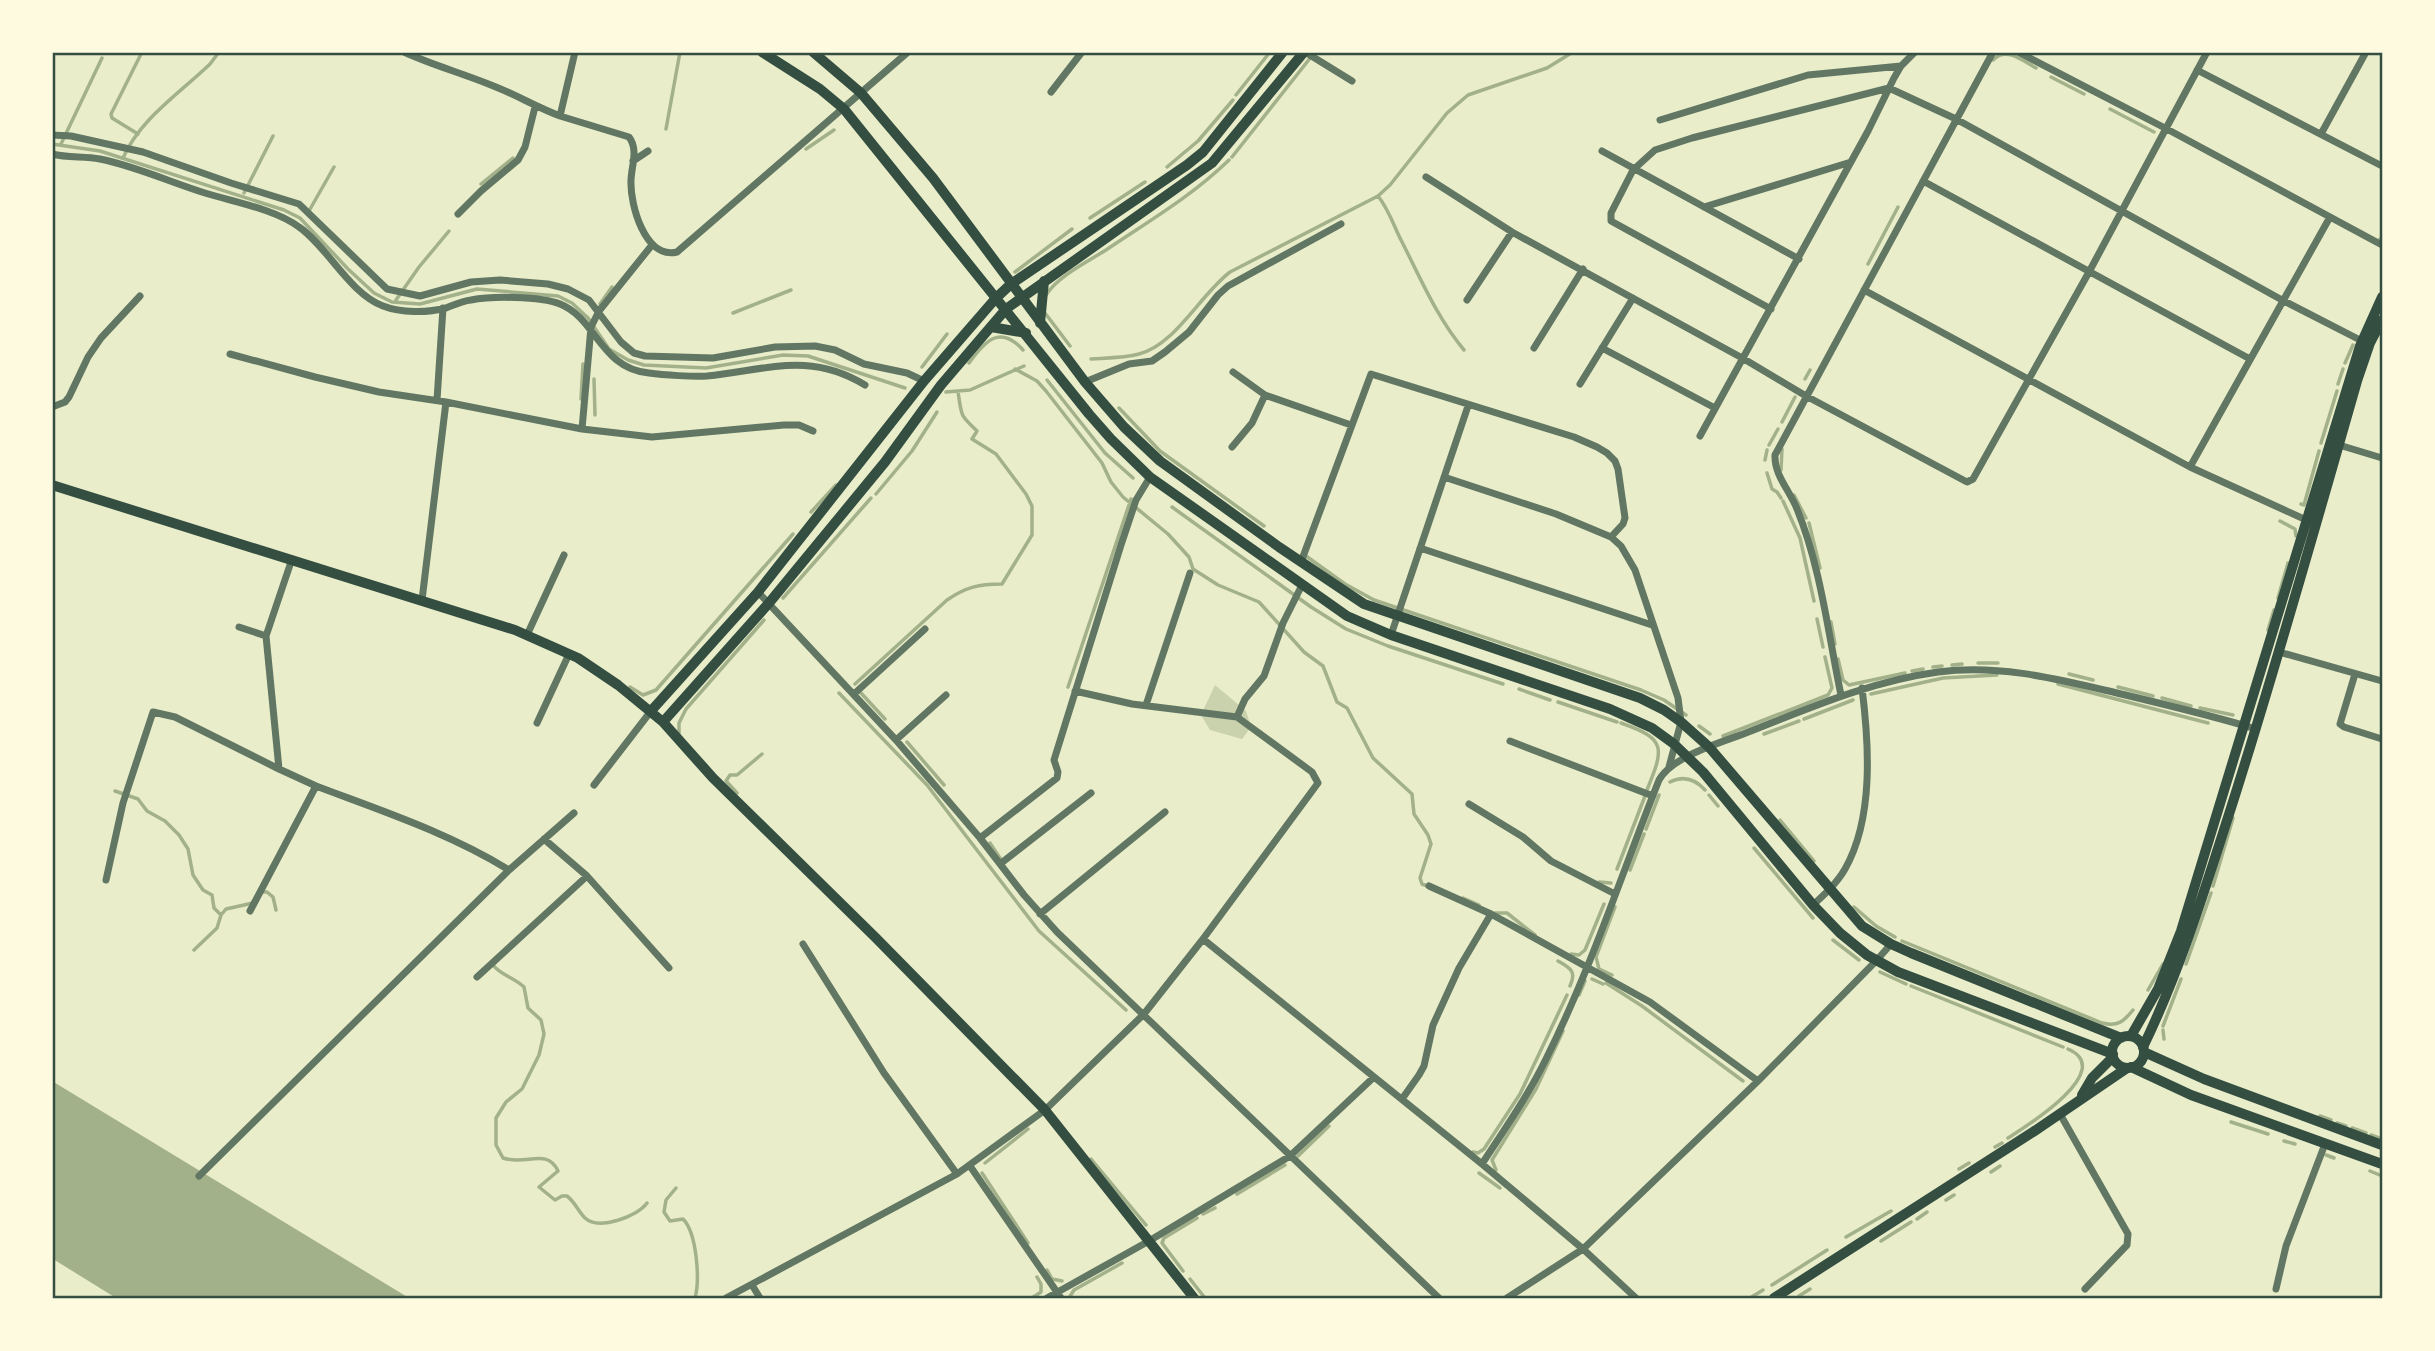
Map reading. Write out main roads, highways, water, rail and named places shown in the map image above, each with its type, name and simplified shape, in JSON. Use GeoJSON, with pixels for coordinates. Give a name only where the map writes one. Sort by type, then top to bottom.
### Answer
{"type":"FeatureCollection","features":[{"type":"Feature","properties":{"kind":"main road"},"geometry":{"type":"LineString","coordinates":[[762,52],[820,89],[844,109],[1111,439],[1150,477],[1298,593],[1391,635],[1622,713],[1653,728],[1688,757],[1813,905],[1855,946],[1877,961],[1910,977],[2113,1055]]}},
{"type":"Feature","properties":{"kind":"main road"},"geometry":{"type":"LineString","coordinates":[[813,52],[862,93],[933,178],[1020,298],[1085,382],[1124,427],[1160,461],[1301,562],[1364,604],[1612,688],[1664,710],[1709,747],[1862,926],[1891,944],[2138,1040],[2143,1050],[2204,1079],[2382,1145]]}},
{"type":"Feature","properties":{"kind":"main road"},"geometry":{"type":"LineString","coordinates":[[651,711],[758,592],[924,381],[996,298],[1011,284],[1203,152],[1283,52]]}},
{"type":"Feature","properties":{"kind":"main road"},"geometry":{"type":"LineString","coordinates":[[663,722],[769,603],[885,461],[941,385],[1006,309],[1212,163],[1305,52]]}},
{"type":"Feature","properties":{"kind":"main road"},"geometry":{"type":"LineString","coordinates":[[1040,323],[1044,281]]}},
{"type":"Feature","properties":{"kind":"main road"},"geometry":{"type":"LineString","coordinates":[[1774,1298],[2142,1060],[2143,1050],[2172,982],[2205,888],[2256,729],[2362,341],[2382,297]]}},
{"type":"Feature","properties":{"kind":"main road"},"geometry":{"type":"LineString","coordinates":[[2382,320],[2365,357],[2339,445],[2311,522],[2181,931],[2158,989],[2126,1037],[2113,1047],[2117,1063],[2192,1095],[2382,1164]]}},
{"type":"Feature","properties":{"kind":"main road"},"geometry":{"type":"LineString","coordinates":[[991,327],[1027,333]]}},
{"type":"Feature","properties":{"kind":"main road"},"geometry":{"type":"LineString","coordinates":[[52,485],[527,635],[569,654],[607,678],[663,722],[713,778],[877,938],[1045,1110],[1194,1298]]}},
{"type":"Feature","properties":{"kind":"main road"},"geometry":{"type":"LineString","coordinates":[[1745,822],[1762,809]]}},
{"type":"Feature","properties":{"kind":"main road"},"geometry":{"type":"LineString","coordinates":[[2080,1099],[2092,1079],[2113,1055]]}},
{"type":"Feature","properties":{"kind":"waterway"},"geometry":{"type":"LineString","coordinates":[[138,134],[112,118],[111,114],[142,52]]}},
{"type":"Feature","properties":{"kind":"waterway"},"geometry":{"type":"LineString","coordinates":[[123,158],[130,144],[150,119],[210,64],[219,52]]}},
{"type":"Feature","properties":{"kind":"waterway"},"geometry":{"type":"LineString","coordinates":[[666,129],[680,52]]}},
{"type":"Feature","properties":{"kind":"waterway"},"geometry":{"type":"LineString","coordinates":[[1236,95],[1270,52]]}},
{"type":"Feature","properties":{"kind":"waterway"},"geometry":{"type":"LineString","coordinates":[[1091,359],[1127,356],[1152,349],[1176,330],[1230,272],[1378,196],[1390,185],[1447,113],[1468,95],[1547,68],[1573,52]]}},
{"type":"Feature","properties":{"kind":"waterway"},"geometry":{"type":"LineString","coordinates":[[1993,60],[2003,54],[2009,55],[2036,68]]}},
{"type":"Feature","properties":{"kind":"waterway"},"geometry":{"type":"LineString","coordinates":[[1232,157],[1311,57]]}},
{"type":"Feature","properties":{"kind":"waterway"},"geometry":{"type":"LineString","coordinates":[[61,144],[102,58]]}},
{"type":"Feature","properties":{"kind":"waterway"},"geometry":{"type":"LineString","coordinates":[[2051,77],[2084,94]]}},
{"type":"Feature","properties":{"kind":"waterway"},"geometry":{"type":"LineString","coordinates":[[1167,167],[1198,141],[1233,100]]}},
{"type":"Feature","properties":{"kind":"waterway"},"geometry":{"type":"LineString","coordinates":[[2110,109],[2154,132]]}},
{"type":"Feature","properties":{"kind":"waterway"},"geometry":{"type":"LineString","coordinates":[[806,149],[834,130]]}},
{"type":"Feature","properties":{"kind":"waterway"},"geometry":{"type":"LineString","coordinates":[[244,193],[273,136]]}},
{"type":"Feature","properties":{"kind":"waterway"},"geometry":{"type":"LineString","coordinates":[[52,144],[100,151],[284,210],[300,218],[374,293],[392,302],[420,304],[477,289],[558,296],[572,303],[588,318],[609,349],[628,360],[644,365],[706,368],[783,355],[808,356],[905,388]]}},
{"type":"Feature","properties":{"kind":"waterway"},"geometry":{"type":"LineString","coordinates":[[481,184],[513,158]]}},
{"type":"Feature","properties":{"kind":"waterway"},"geometry":{"type":"LineString","coordinates":[[1046,295],[1065,276],[1170,208],[1229,160]]}},
{"type":"Feature","properties":{"kind":"waterway"},"geometry":{"type":"LineString","coordinates":[[309,211],[334,167]]}},
{"type":"Feature","properties":{"kind":"waterway"},"geometry":{"type":"LineString","coordinates":[[1090,218],[1145,182]]}},
{"type":"Feature","properties":{"kind":"waterway"},"geometry":{"type":"LineString","coordinates":[[1378,196],[1437,311],[1464,350]]}},
{"type":"Feature","properties":{"kind":"waterway"},"geometry":{"type":"LineString","coordinates":[[1868,264],[1898,207]]}},
{"type":"Feature","properties":{"kind":"waterway"},"geometry":{"type":"LineString","coordinates":[[1015,272],[1072,229]]}},
{"type":"Feature","properties":{"kind":"waterway"},"geometry":{"type":"LineString","coordinates":[[396,300],[449,231]]}},
{"type":"Feature","properties":{"kind":"waterway"},"geometry":{"type":"LineString","coordinates":[[600,304],[612,287]]}},
{"type":"Feature","properties":{"kind":"waterway"},"geometry":{"type":"LineString","coordinates":[[733,313],[791,290]]}},
{"type":"Feature","properties":{"kind":"waterway"},"geometry":{"type":"LineString","coordinates":[[1045,313],[1070,346]]}},
{"type":"Feature","properties":{"kind":"waterway"},"geometry":{"type":"LineString","coordinates":[[922,367],[947,334]]}},
{"type":"Feature","properties":{"kind":"waterway"},"geometry":{"type":"LineString","coordinates":[[969,363],[993,338],[1007,338],[1023,350]]}},
{"type":"Feature","properties":{"kind":"waterway"},"geometry":{"type":"LineString","coordinates":[[2345,363],[2353,345]]}},
{"type":"Feature","properties":{"kind":"waterway"},"geometry":{"type":"LineString","coordinates":[[581,399],[583,364]]}},
{"type":"Feature","properties":{"kind":"waterway"},"geometry":{"type":"LineString","coordinates":[[946,392],[970,390],[1024,366]]}},
{"type":"Feature","properties":{"kind":"waterway"},"geometry":{"type":"LineString","coordinates":[[1015,369],[1037,381],[1046,391],[1102,463],[1111,482],[1123,497],[1168,534],[1189,557],[1193,569],[1218,585],[1259,602],[1304,652],[1323,666],[1337,702],[1347,708],[1373,758],[1412,794],[1414,814],[1431,844],[1420,878],[1422,884],[1430,887]]}},
{"type":"Feature","properties":{"kind":"waterway"},"geometry":{"type":"LineString","coordinates":[[2338,384],[2343,369]]}},
{"type":"Feature","properties":{"kind":"waterway"},"geometry":{"type":"LineString","coordinates":[[1805,379],[1810,370]]}},
{"type":"Feature","properties":{"kind":"waterway"},"geometry":{"type":"LineString","coordinates":[[594,379],[595,415]]}},
{"type":"Feature","properties":{"kind":"waterway"},"geometry":{"type":"LineString","coordinates":[[1047,380],[1105,453],[1133,478]]}},
{"type":"Feature","properties":{"kind":"waterway"},"geometry":{"type":"LineString","coordinates":[[2321,443],[2337,391]]}},
{"type":"Feature","properties":{"kind":"waterway"},"geometry":{"type":"LineString","coordinates":[[855,684],[947,600],[973,587],[1002,584],[1032,535],[1032,506],[1026,494],[996,454],[972,439],[977,431],[962,414],[958,392]]}},
{"type":"Feature","properties":{"kind":"waterway"},"geometry":{"type":"LineString","coordinates":[[1782,422],[1795,397]]}},
{"type":"Feature","properties":{"kind":"waterway"},"geometry":{"type":"LineString","coordinates":[[1119,408],[1160,451],[1264,526]]}},
{"type":"Feature","properties":{"kind":"waterway"},"geometry":{"type":"LineString","coordinates":[[876,494],[912,451],[937,412]]}},
{"type":"Feature","properties":{"kind":"waterway"},"geometry":{"type":"LineString","coordinates":[[1769,445],[1778,429]]}},
{"type":"Feature","properties":{"kind":"waterway"},"geometry":{"type":"LineString","coordinates":[[1781,470],[1782,449]]}},
{"type":"Feature","properties":{"kind":"waterway"},"geometry":{"type":"LineString","coordinates":[[1765,460],[1767,450]]}},
{"type":"Feature","properties":{"kind":"waterway"},"geometry":{"type":"LineString","coordinates":[[2301,504],[2304,505],[2319,451]]}},
{"type":"Feature","properties":{"kind":"waterway"},"geometry":{"type":"LineString","coordinates":[[1767,473],[1772,489],[1781,498]]}},
{"type":"Feature","properties":{"kind":"waterway"},"geometry":{"type":"LineString","coordinates":[[811,512],[836,485]]}},
{"type":"Feature","properties":{"kind":"waterway"},"geometry":{"type":"LineString","coordinates":[[1794,495],[1806,518]]}},
{"type":"Feature","properties":{"kind":"waterway"},"geometry":{"type":"LineString","coordinates":[[783,598],[871,498]]}},
{"type":"Feature","properties":{"kind":"waterway"},"geometry":{"type":"LineString","coordinates":[[1068,687],[1131,499]]}},
{"type":"Feature","properties":{"kind":"waterway"},"geometry":{"type":"LineString","coordinates":[[1783,501],[1800,538],[1814,601]]}},
{"type":"Feature","properties":{"kind":"waterway"},"geometry":{"type":"LineString","coordinates":[[1172,507],[1346,629],[1388,646],[1503,684]]}},
{"type":"Feature","properties":{"kind":"waterway"},"geometry":{"type":"LineString","coordinates":[[2280,521],[2295,529],[2296,536]]}},
{"type":"Feature","properties":{"kind":"waterway"},"geometry":{"type":"LineString","coordinates":[[1809,523],[1820,568]]}},
{"type":"Feature","properties":{"kind":"waterway"},"geometry":{"type":"LineString","coordinates":[[630,687],[643,695],[656,690],[793,534]]}},
{"type":"Feature","properties":{"kind":"waterway"},"geometry":{"type":"LineString","coordinates":[[1306,556],[1345,584],[1374,600],[1641,690],[1664,700],[1686,715]]}},
{"type":"Feature","properties":{"kind":"waterway"},"geometry":{"type":"LineString","coordinates":[[2278,598],[2288,563]]}},
{"type":"Feature","properties":{"kind":"waterway"},"geometry":{"type":"LineString","coordinates":[[2268,630],[2274,610]]}},
{"type":"Feature","properties":{"kind":"waterway"},"geometry":{"type":"LineString","coordinates":[[1817,619],[1823,647]]}},
{"type":"Feature","properties":{"kind":"waterway"},"geometry":{"type":"LineString","coordinates":[[679,734],[679,723],[686,709],[764,620]]}},
{"type":"Feature","properties":{"kind":"waterway"},"geometry":{"type":"LineString","coordinates":[[1831,622],[1835,644]]}},
{"type":"Feature","properties":{"kind":"waterway"},"geometry":{"type":"LineString","coordinates":[[1723,736],[1828,695],[1832,688],[1825,657]]}},
{"type":"Feature","properties":{"kind":"waterway"},"geometry":{"type":"LineString","coordinates":[[1838,659],[1843,680],[1849,685],[1905,673]]}},
{"type":"Feature","properties":{"kind":"waterway"},"geometry":{"type":"LineString","coordinates":[[1978,663],[1998,663]]}},
{"type":"Feature","properties":{"kind":"waterway"},"geometry":{"type":"LineString","coordinates":[[1952,665],[1962,664]]}},
{"type":"Feature","properties":{"kind":"waterway"},"geometry":{"type":"LineString","coordinates":[[1933,667],[1942,666]]}},
{"type":"Feature","properties":{"kind":"waterway"},"geometry":{"type":"LineString","coordinates":[[1912,671],[1923,669]]}},
{"type":"Feature","properties":{"kind":"waterway"},"geometry":{"type":"LineString","coordinates":[[2069,674],[2093,680]]}},
{"type":"Feature","properties":{"kind":"waterway"},"geometry":{"type":"LineString","coordinates":[[1871,694],[1943,678],[1997,675]]}},
{"type":"Feature","properties":{"kind":"waterway"},"geometry":{"type":"LineString","coordinates":[[2058,684],[2208,723]]}},
{"type":"Feature","properties":{"kind":"waterway"},"geometry":{"type":"LineString","coordinates":[[2118,687],[2153,696]]}},
{"type":"Feature","properties":{"kind":"waterway"},"geometry":{"type":"LineString","coordinates":[[1519,689],[1550,700]]}},
{"type":"Feature","properties":{"kind":"waterway"},"geometry":{"type":"LineString","coordinates":[[839,693],[927,785],[1039,931],[1126,1010]]}},
{"type":"Feature","properties":{"kind":"waterway"},"geometry":{"type":"LineString","coordinates":[[861,693],[885,719]]}},
{"type":"Feature","properties":{"kind":"waterway"},"geometry":{"type":"LineString","coordinates":[[2162,698],[2191,706]]}},
{"type":"Feature","properties":{"kind":"waterway"},"geometry":{"type":"LineString","coordinates":[[1804,719],[1853,700]]}},
{"type":"Feature","properties":{"kind":"waterway"},"geometry":{"type":"LineString","coordinates":[[1558,702],[1617,722]]}},
{"type":"Feature","properties":{"kind":"waterway"},"geometry":{"type":"LineString","coordinates":[[2200,708],[2233,715]]}},
{"type":"Feature","properties":{"kind":"waterway"},"geometry":{"type":"LineString","coordinates":[[1764,734],[1799,721]]}},
{"type":"Feature","properties":{"kind":"waterway"},"geometry":{"type":"LineString","coordinates":[[1621,723],[1647,734],[1658,747],[1657,764],[1647,790]]}},
{"type":"Feature","properties":{"kind":"waterway"},"geometry":{"type":"LineString","coordinates":[[1699,726],[1710,734]]}},
{"type":"Feature","properties":{"kind":"waterway"},"geometry":{"type":"LineString","coordinates":[[907,742],[944,785]]}},
{"type":"Feature","properties":{"kind":"waterway"},"geometry":{"type":"LineString","coordinates":[[737,793],[726,781],[730,775],[737,775],[762,754]]}},
{"type":"Feature","properties":{"kind":"waterway"},"geometry":{"type":"LineString","coordinates":[[1670,782],[1689,779],[1705,790]]}},
{"type":"Feature","properties":{"kind":"waterway"},"geometry":{"type":"LineString","coordinates":[[115,791],[138,799],[147,811],[165,821],[179,835],[188,849],[193,875],[203,890],[212,895],[214,908],[221,915]]}},
{"type":"Feature","properties":{"kind":"waterway"},"geometry":{"type":"LineString","coordinates":[[1646,829],[1659,795]]}},
{"type":"Feature","properties":{"kind":"waterway"},"geometry":{"type":"LineString","coordinates":[[1709,795],[1718,806]]}},
{"type":"Feature","properties":{"kind":"waterway"},"geometry":{"type":"LineString","coordinates":[[1617,869],[1645,796]]}},
{"type":"Feature","properties":{"kind":"waterway"},"geometry":{"type":"LineString","coordinates":[[2213,886],[2233,818]]}},
{"type":"Feature","properties":{"kind":"waterway"},"geometry":{"type":"LineString","coordinates":[[1780,820],[1814,861]]}},
{"type":"Feature","properties":{"kind":"waterway"},"geometry":{"type":"LineString","coordinates":[[1630,870],[1644,834]]}},
{"type":"Feature","properties":{"kind":"waterway"},"geometry":{"type":"LineString","coordinates":[[990,843],[1002,861]]}},
{"type":"Feature","properties":{"kind":"waterway"},"geometry":{"type":"LineString","coordinates":[[1754,848],[1813,918]]}},
{"type":"Feature","properties":{"kind":"waterway"},"geometry":{"type":"LineString","coordinates":[[1599,882],[1611,883]]}},
{"type":"Feature","properties":{"kind":"waterway"},"geometry":{"type":"LineString","coordinates":[[262,892],[273,897],[276,910]]}},
{"type":"Feature","properties":{"kind":"waterway"},"geometry":{"type":"LineString","coordinates":[[2186,964],[2211,893]]}},
{"type":"Feature","properties":{"kind":"waterway"},"geometry":{"type":"LineString","coordinates":[[1463,898],[1479,905]]}},
{"type":"Feature","properties":{"kind":"waterway"},"geometry":{"type":"LineString","coordinates":[[194,950],[217,928],[226,909],[253,903]]}},
{"type":"Feature","properties":{"kind":"waterway"},"geometry":{"type":"LineString","coordinates":[[1571,954],[1579,955],[1585,950],[1604,904]]}},
{"type":"Feature","properties":{"kind":"waterway"},"geometry":{"type":"LineString","coordinates":[[1612,975],[1599,969],[1596,957],[1615,907]]}},
{"type":"Feature","properties":{"kind":"waterway"},"geometry":{"type":"LineString","coordinates":[[1854,907],[1876,926],[1895,937]]}},
{"type":"Feature","properties":{"kind":"waterway"},"geometry":{"type":"LineString","coordinates":[[1495,913],[1507,913],[1535,935]]}},
{"type":"Feature","properties":{"kind":"waterway"},"geometry":{"type":"LineString","coordinates":[[1833,940],[1859,960]]}},
{"type":"Feature","properties":{"kind":"waterway"},"geometry":{"type":"LineString","coordinates":[[1902,941],[2102,1023],[2120,1022],[2133,1010]]}},
{"type":"Feature","properties":{"kind":"waterway"},"geometry":{"type":"LineString","coordinates":[[1558,961],[1571,970],[1573,977],[1570,986]]}},
{"type":"Feature","properties":{"kind":"waterway"},"geometry":{"type":"LineString","coordinates":[[492,964],[524,987],[528,1008],[541,1020],[544,1034],[539,1055],[522,1089],[506,1102],[496,1118],[496,1145],[503,1158],[548,1160],[558,1171],[539,1187],[555,1200],[567,1196],[591,1222],[608,1222],[627,1217],[647,1203]]}},
{"type":"Feature","properties":{"kind":"waterway"},"geometry":{"type":"LineString","coordinates":[[2148,990],[2163,964]]}},
{"type":"Feature","properties":{"kind":"waterway"},"geometry":{"type":"LineString","coordinates":[[1880,972],[1906,984]]}},
{"type":"Feature","properties":{"kind":"waterway"},"geometry":{"type":"LineString","coordinates":[[1592,979],[1603,984]]}},
{"type":"Feature","properties":{"kind":"waterway"},"geometry":{"type":"LineString","coordinates":[[2163,1026],[2181,979]]}},
{"type":"Feature","properties":{"kind":"waterway"},"geometry":{"type":"LineString","coordinates":[[1579,995],[1585,981]]}},
{"type":"Feature","properties":{"kind":"waterway"},"geometry":{"type":"LineString","coordinates":[[1606,983],[1642,1006],[1743,1081]]}},
{"type":"Feature","properties":{"kind":"waterway"},"geometry":{"type":"LineString","coordinates":[[1911,986],[2063,1047]]}},
{"type":"Feature","properties":{"kind":"waterway"},"geometry":{"type":"LineString","coordinates":[[1473,1152],[1478,1153],[1484,1149],[1520,1094],[1567,995]]}},
{"type":"Feature","properties":{"kind":"waterway"},"geometry":{"type":"LineString","coordinates":[[2163,1030],[2164,1039]]}},
{"type":"Feature","properties":{"kind":"waterway"},"geometry":{"type":"LineString","coordinates":[[1496,1170],[1492,1160],[1536,1089],[1563,1031]]}},
{"type":"Feature","properties":{"kind":"waterway"},"geometry":{"type":"LineString","coordinates":[[2008,1138],[2048,1110],[2076,1083],[2082,1070],[2080,1058],[2068,1049]]}},
{"type":"Feature","properties":{"kind":"waterway"},"geometry":{"type":"LineString","coordinates":[[2320,1116],[2331,1120]]}},
{"type":"Feature","properties":{"kind":"waterway"},"geometry":{"type":"LineString","coordinates":[[2231,1122],[2268,1134]]}},
{"type":"Feature","properties":{"kind":"waterway"},"geometry":{"type":"LineString","coordinates":[[2337,1123],[2346,1126]]}},
{"type":"Feature","properties":{"kind":"waterway"},"geometry":{"type":"LineString","coordinates":[[1298,1156],[1329,1126]]}},
{"type":"Feature","properties":{"kind":"waterway"},"geometry":{"type":"LineString","coordinates":[[2352,1128],[2366,1133]]}},
{"type":"Feature","properties":{"kind":"waterway"},"geometry":{"type":"LineString","coordinates":[[985,1163],[1028,1129]]}},
{"type":"Feature","properties":{"kind":"waterway"},"geometry":{"type":"LineString","coordinates":[[2371,1135],[2382,1139]]}},
{"type":"Feature","properties":{"kind":"waterway"},"geometry":{"type":"LineString","coordinates":[[2284,1141],[2295,1144]]}},
{"type":"Feature","properties":{"kind":"waterway"},"geometry":{"type":"LineString","coordinates":[[1995,1147],[2002,1143]]}},
{"type":"Feature","properties":{"kind":"waterway"},"geometry":{"type":"LineString","coordinates":[[2326,1155],[2334,1158]]}},
{"type":"Feature","properties":{"kind":"waterway"},"geometry":{"type":"LineString","coordinates":[[1091,1159],[1146,1225]]}},
{"type":"Feature","properties":{"kind":"waterway"},"geometry":{"type":"LineString","coordinates":[[1959,1169],[1969,1163]]}},
{"type":"Feature","properties":{"kind":"waterway"},"geometry":{"type":"LineString","coordinates":[[1237,1194],[1285,1165]]}},
{"type":"Feature","properties":{"kind":"waterway"},"geometry":{"type":"LineString","coordinates":[[1991,1172],[2000,1166]]}},
{"type":"Feature","properties":{"kind":"waterway"},"geometry":{"type":"LineString","coordinates":[[2370,1171],[2382,1176]]}},
{"type":"Feature","properties":{"kind":"waterway"},"geometry":{"type":"LineString","coordinates":[[982,1173],[1028,1243]]}},
{"type":"Feature","properties":{"kind":"waterway"},"geometry":{"type":"LineString","coordinates":[[1479,1173],[1500,1188]]}},
{"type":"Feature","properties":{"kind":"waterway"},"geometry":{"type":"LineString","coordinates":[[676,1188],[666,1200],[664,1212],[670,1221],[683,1219],[688,1226],[697,1269],[695,1298]]}},
{"type":"Feature","properties":{"kind":"waterway"},"geometry":{"type":"LineString","coordinates":[[1946,1200],[1954,1195]]}},
{"type":"Feature","properties":{"kind":"waterway"},"geometry":{"type":"LineString","coordinates":[[1203,1214],[1215,1208]]}},
{"type":"Feature","properties":{"kind":"waterway"},"geometry":{"type":"LineString","coordinates":[[1846,1237],[1891,1211]]}},
{"type":"Feature","properties":{"kind":"waterway"},"geometry":{"type":"LineString","coordinates":[[1917,1219],[1927,1212]]}},
{"type":"Feature","properties":{"kind":"waterway"},"geometry":{"type":"LineString","coordinates":[[1183,1271],[1162,1243],[1164,1238],[1197,1218]]}},
{"type":"Feature","properties":{"kind":"waterway"},"geometry":{"type":"LineString","coordinates":[[1881,1241],[1911,1222]]}},
{"type":"Feature","properties":{"kind":"waterway"},"geometry":{"type":"LineString","coordinates":[[1772,1285],[1827,1250]]}},
{"type":"Feature","properties":{"kind":"waterway"},"geometry":{"type":"LineString","coordinates":[[1069,1298],[1074,1290],[1122,1263]]}},
{"type":"Feature","properties":{"kind":"waterway"},"geometry":{"type":"LineString","coordinates":[[1047,1270],[1052,1279],[1062,1281]]}},
{"type":"Feature","properties":{"kind":"waterway"},"geometry":{"type":"LineString","coordinates":[[1032,1298],[1041,1292],[1037,1277]]}},
{"type":"Feature","properties":{"kind":"waterway"},"geometry":{"type":"LineString","coordinates":[[1190,1279],[1205,1298]]}},
{"type":"Feature","properties":{"kind":"waterway"},"geometry":{"type":"LineString","coordinates":[[1799,1296],[1810,1289]]}},
{"type":"Feature","properties":{"kind":"waterway"},"geometry":{"type":"LineString","coordinates":[[1750,1298],[1763,1290]]}}]}
